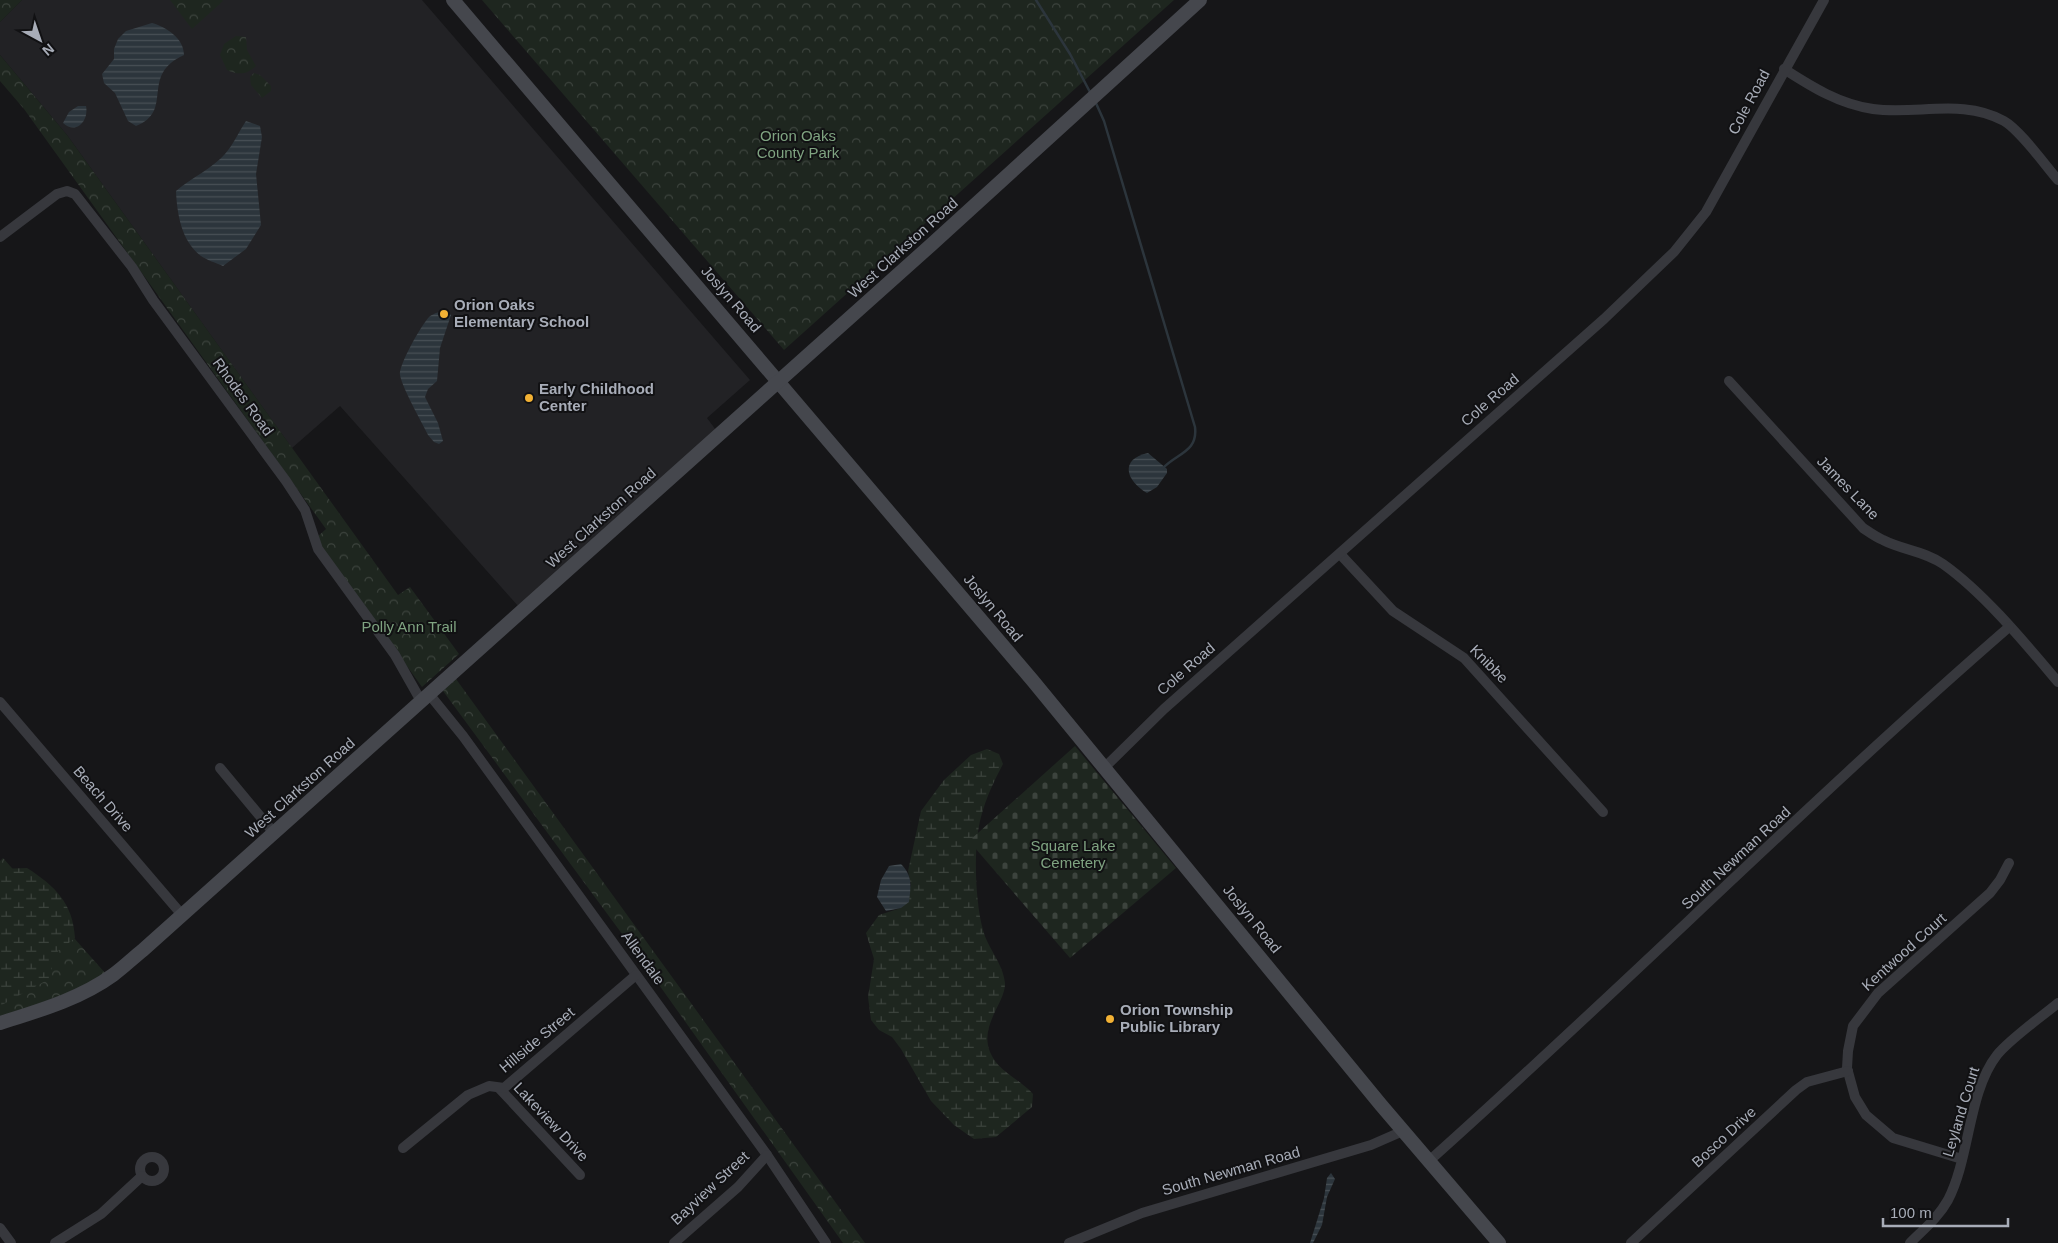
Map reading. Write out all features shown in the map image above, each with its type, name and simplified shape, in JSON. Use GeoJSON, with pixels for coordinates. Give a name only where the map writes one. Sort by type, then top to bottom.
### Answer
{"type":"FeatureCollection","features":[{"type":"Feature","properties":{"kind":"street","name":"Joslyn Road"},"geometry":{"type":"LineString","coordinates":[[453,0],[779,380],[1105,767],[1403,1131],[1499,1243]]}},
{"type":"Feature","properties":{"kind":"street","name":"West Clarkston Road"},"geometry":{"type":"LineString","coordinates":[[0,1023],[30,1014],[90,988],[113,975],[183,916],[1200,0]]}},
{"type":"Feature","properties":{"kind":"street","name":"Cole Road"},"geometry":{"type":"LineString","coordinates":[[1105,767],[1164,709],[1604,319],[1680,246],[1706,212],[1824,0]]}},
{"type":"Feature","properties":{"kind":"street"},"geometry":{"type":"LineString","coordinates":[[1784,69],[1824,94],[1854,105],[1893,111],[1931,108],[1979,110],[1993,115],[2006,122],[2058,180]]}},
{"type":"Feature","properties":{"kind":"street","name":"Rhodes Road"},"geometry":{"type":"LineString","coordinates":[[0,236],[57,194],[67,191],[75,194],[132,267],[153,300],[286,481],[305,510],[318,549],[425,698]]}},
{"type":"Feature","properties":{"kind":"street","name":"James Lane"},"geometry":{"type":"LineString","coordinates":[[1729,381],[1863,528],[1883,540],[1919,552],[1942,563],[1966,582],[2009,627]]}},
{"type":"Feature","properties":{"kind":"street","name":"Knibbe"},"geometry":{"type":"LineString","coordinates":[[1340,554],[1394,611],[1464,658],[1602,812]]}},
{"type":"Feature","properties":{"kind":"street"},"geometry":{"type":"LineString","coordinates":[[2009,627],[2058,682]]}},
{"type":"Feature","properties":{"kind":"street","name":"South Newman Road"},"geometry":{"type":"LineString","coordinates":[[1429,1161],[1546,1056],[1917,708],[2009,627]]}},
{"type":"Feature","properties":{"kind":"street","name":"Allendale"},"geometry":{"type":"LineString","coordinates":[[425,698],[462,736],[767,1155],[826,1243]]}},
{"type":"Feature","properties":{"kind":"street","name":"Beach Drive"},"geometry":{"type":"LineString","coordinates":[[0,702],[183,916]]}},
{"type":"Feature","properties":{"kind":"street"},"geometry":{"type":"LineString","coordinates":[[220,768],[274,833]]}},
{"type":"Feature","properties":{"kind":"street","name":"Kentwood Court"},"geometry":{"type":"LineString","coordinates":[[1962,1159],[1893,1138],[1866,1115],[1855,1097],[1848,1071],[1848,1051],[1853,1026],[1878,993],[1990,893],[2009,863]]}},
{"type":"Feature","properties":{"kind":"street","name":"Hillside Street"},"geometry":{"type":"LineString","coordinates":[[403,1148],[468,1095],[489,1086],[500,1088],[568,1035],[636,975]]}},
{"type":"Feature","properties":{"kind":"street","name":"Leyland Court"},"geometry":{"type":"LineString","coordinates":[[1910,1243],[1939,1214],[1954,1186],[1980,1092],[1997,1055],[2058,1003]]}},
{"type":"Feature","properties":{"kind":"street","name":"Bosco Drive"},"geometry":{"type":"LineString","coordinates":[[1630,1243],[1796,1090],[1807,1082],[1848,1071]]}},
{"type":"Feature","properties":{"kind":"street","name":"Lakeview Drive"},"geometry":{"type":"LineString","coordinates":[[500,1088],[580,1175]]}},
{"type":"Feature","properties":{"kind":"street","name":"South Newman Road"},"geometry":{"type":"LineString","coordinates":[[1069,1243],[1142,1213],[1371,1145],[1403,1131]]}},
{"type":"Feature","properties":{"kind":"street","name":"Bayview Street"},"geometry":{"type":"LineString","coordinates":[[674,1243],[738,1187],[767,1155]]}},
{"type":"Feature","properties":{"kind":"street"},"geometry":{"type":"LineString","coordinates":[[55,1243],[101,1214],[142,1176]]}},
{"type":"Feature","properties":{"kind":"street"},"geometry":{"type":"LineString","coordinates":[[0,1228],[11,1243]]}},
{"type":"Feature","properties":{"kind":"shaded area","name":"Orion Oaks Elementary School"},"geometry":{"type":"Polygon","coordinates":[[[22,0],[422,0],[750,380],[707,418],[716,430],[519,607],[340,406],[292,448],[67,135],[0,55],[0,22],[22,0]]]}},
{"type":"Feature","properties":{"kind":"shaded area"},"geometry":{"type":"Polygon","coordinates":[[[152,23],[163,27],[178,38],[184,55],[171,63],[163,72],[159,82],[154,111],[147,119],[136,126],[128,121],[115,93],[104,83],[102,74],[114,59],[114,49],[118,39],[126,31],[152,23]]]}},
{"type":"Feature","properties":{"kind":"shaded area"},"geometry":{"type":"Polygon","coordinates":[[[78,106],[86,106],[85,117],[80,125],[72,128],[63,123],[69,112],[78,106]]]}},
{"type":"Feature","properties":{"kind":"shaded area"},"geometry":{"type":"Polygon","coordinates":[[[246,121],[260,126],[262,137],[256,174],[261,225],[246,249],[223,266],[201,256],[189,243],[181,226],[176,191],[225,154],[246,121]]]}},
{"type":"Feature","properties":{"kind":"shaded area"},"geometry":{"type":"Polygon","coordinates":[[[447,311],[451,315],[440,348],[437,381],[428,389],[425,397],[438,423],[443,441],[439,444],[434,442],[428,435],[408,397],[400,370],[416,336],[429,317],[433,314],[447,311]]]}},
{"type":"Feature","properties":{"kind":"shaded area"},"geometry":{"type":"Polygon","coordinates":[[[1148,453],[1167,469],[1167,473],[1157,487],[1147,493],[1134,483],[1130,477],[1129,465],[1139,456],[1148,453]]]}},
{"type":"Feature","properties":{"kind":"shaded area"},"geometry":{"type":"Polygon","coordinates":[[[901,864],[909,877],[911,887],[909,902],[901,908],[886,911],[877,897],[881,880],[889,866],[901,864]]]}},
{"type":"Feature","properties":{"kind":"shaded area"},"geometry":{"type":"Polygon","coordinates":[[[1331,1173],[1335,1179],[1327,1197],[1322,1225],[1313,1243],[1310,1243],[1324,1198],[1327,1178],[1331,1173]]]}},
{"type":"Feature","properties":{"kind":"green space"},"geometry":{"type":"Polygon","coordinates":[[[0,0],[22,0],[0,22],[0,0]]]}},
{"type":"Feature","properties":{"kind":"green space"},"geometry":{"type":"Polygon","coordinates":[[[170,0],[222,0],[223,1],[192,29],[170,0]]]}},
{"type":"Feature","properties":{"kind":"green space","name":"Orion Oaks County Park"},"geometry":{"type":"Polygon","coordinates":[[[482,0],[1174,0],[784,350],[482,0]]]}},
{"type":"Feature","properties":{"kind":"green space"},"geometry":{"type":"Polygon","coordinates":[[[236,36],[246,37],[247,50],[256,66],[246,73],[235,73],[227,70],[220,55],[224,44],[236,36]]]}},
{"type":"Feature","properties":{"kind":"green space","name":"Polly Ann Trail"},"geometry":{"type":"Polygon","coordinates":[[[0,55],[67,135],[398,595],[410,587],[459,654],[422,687],[315,539],[326,529],[24,109],[0,81],[0,55]]]}},
{"type":"Feature","properties":{"kind":"green space"},"geometry":{"type":"Polygon","coordinates":[[[254,73],[260,75],[271,86],[271,91],[262,98],[251,85],[250,77],[254,73]]]}},
{"type":"Feature","properties":{"kind":"green space","name":"Polly Ann Trail"},"geometry":{"type":"Polygon","coordinates":[[[456,679],[865,1243],[843,1243],[642,961],[443,691],[456,679]]]}},
{"type":"Feature","properties":{"kind":"green space","name":"Square Lake Cemetery"},"geometry":{"type":"Polygon","coordinates":[[[1075,746],[1176,868],[1070,958],[969,841],[1075,746]]]}},
{"type":"Feature","properties":{"kind":"green space"},"geometry":{"type":"Polygon","coordinates":[[[987,749],[999,754],[1003,764],[988,796],[978,829],[976,858],[978,904],[983,930],[1004,976],[1005,983],[1002,998],[990,1023],[988,1042],[990,1052],[999,1065],[1033,1094],[1032,1107],[996,1137],[974,1139],[954,1125],[931,1101],[901,1049],[892,1037],[879,1030],[871,1020],[868,997],[874,959],[866,933],[879,915],[901,908],[911,885],[908,871],[921,811],[944,780],[971,755],[987,749]]]}},
{"type":"Feature","properties":{"kind":"green space"},"geometry":{"type":"Polygon","coordinates":[[[3,858],[106,974],[67,993],[0,1017],[0,861],[3,858]]]}},
{"type":"Feature","properties":{"kind":"green space"},"geometry":{"type":"Polygon","coordinates":[[[27,868],[46,882],[61,897],[71,915],[75,938],[56,953],[49,979],[0,1006],[0,869],[27,868]]]}},
{"type":"Feature","properties":{"kind":"waterway"},"geometry":{"type":"LineString","coordinates":[[1036,0],[1070,54],[1091,94]]}},
{"type":"Feature","properties":{"kind":"waterway"},"geometry":{"type":"LineString","coordinates":[[1095,101],[1104,121],[1195,427],[1195,435],[1190,447],[1163,468]]}},
{"type":"Feature","properties":{"kind":"place","name":"Orion Oaks Elementary School"},"geometry":{"type":"Point","coordinates":[444,314]}},
{"type":"Feature","properties":{"kind":"place","name":"Early Childhood Center"},"geometry":{"type":"Point","coordinates":[529,398]}},
{"type":"Feature","properties":{"kind":"place","name":"Orion Township Public Library"},"geometry":{"type":"Point","coordinates":[1110,1019]}}]}
